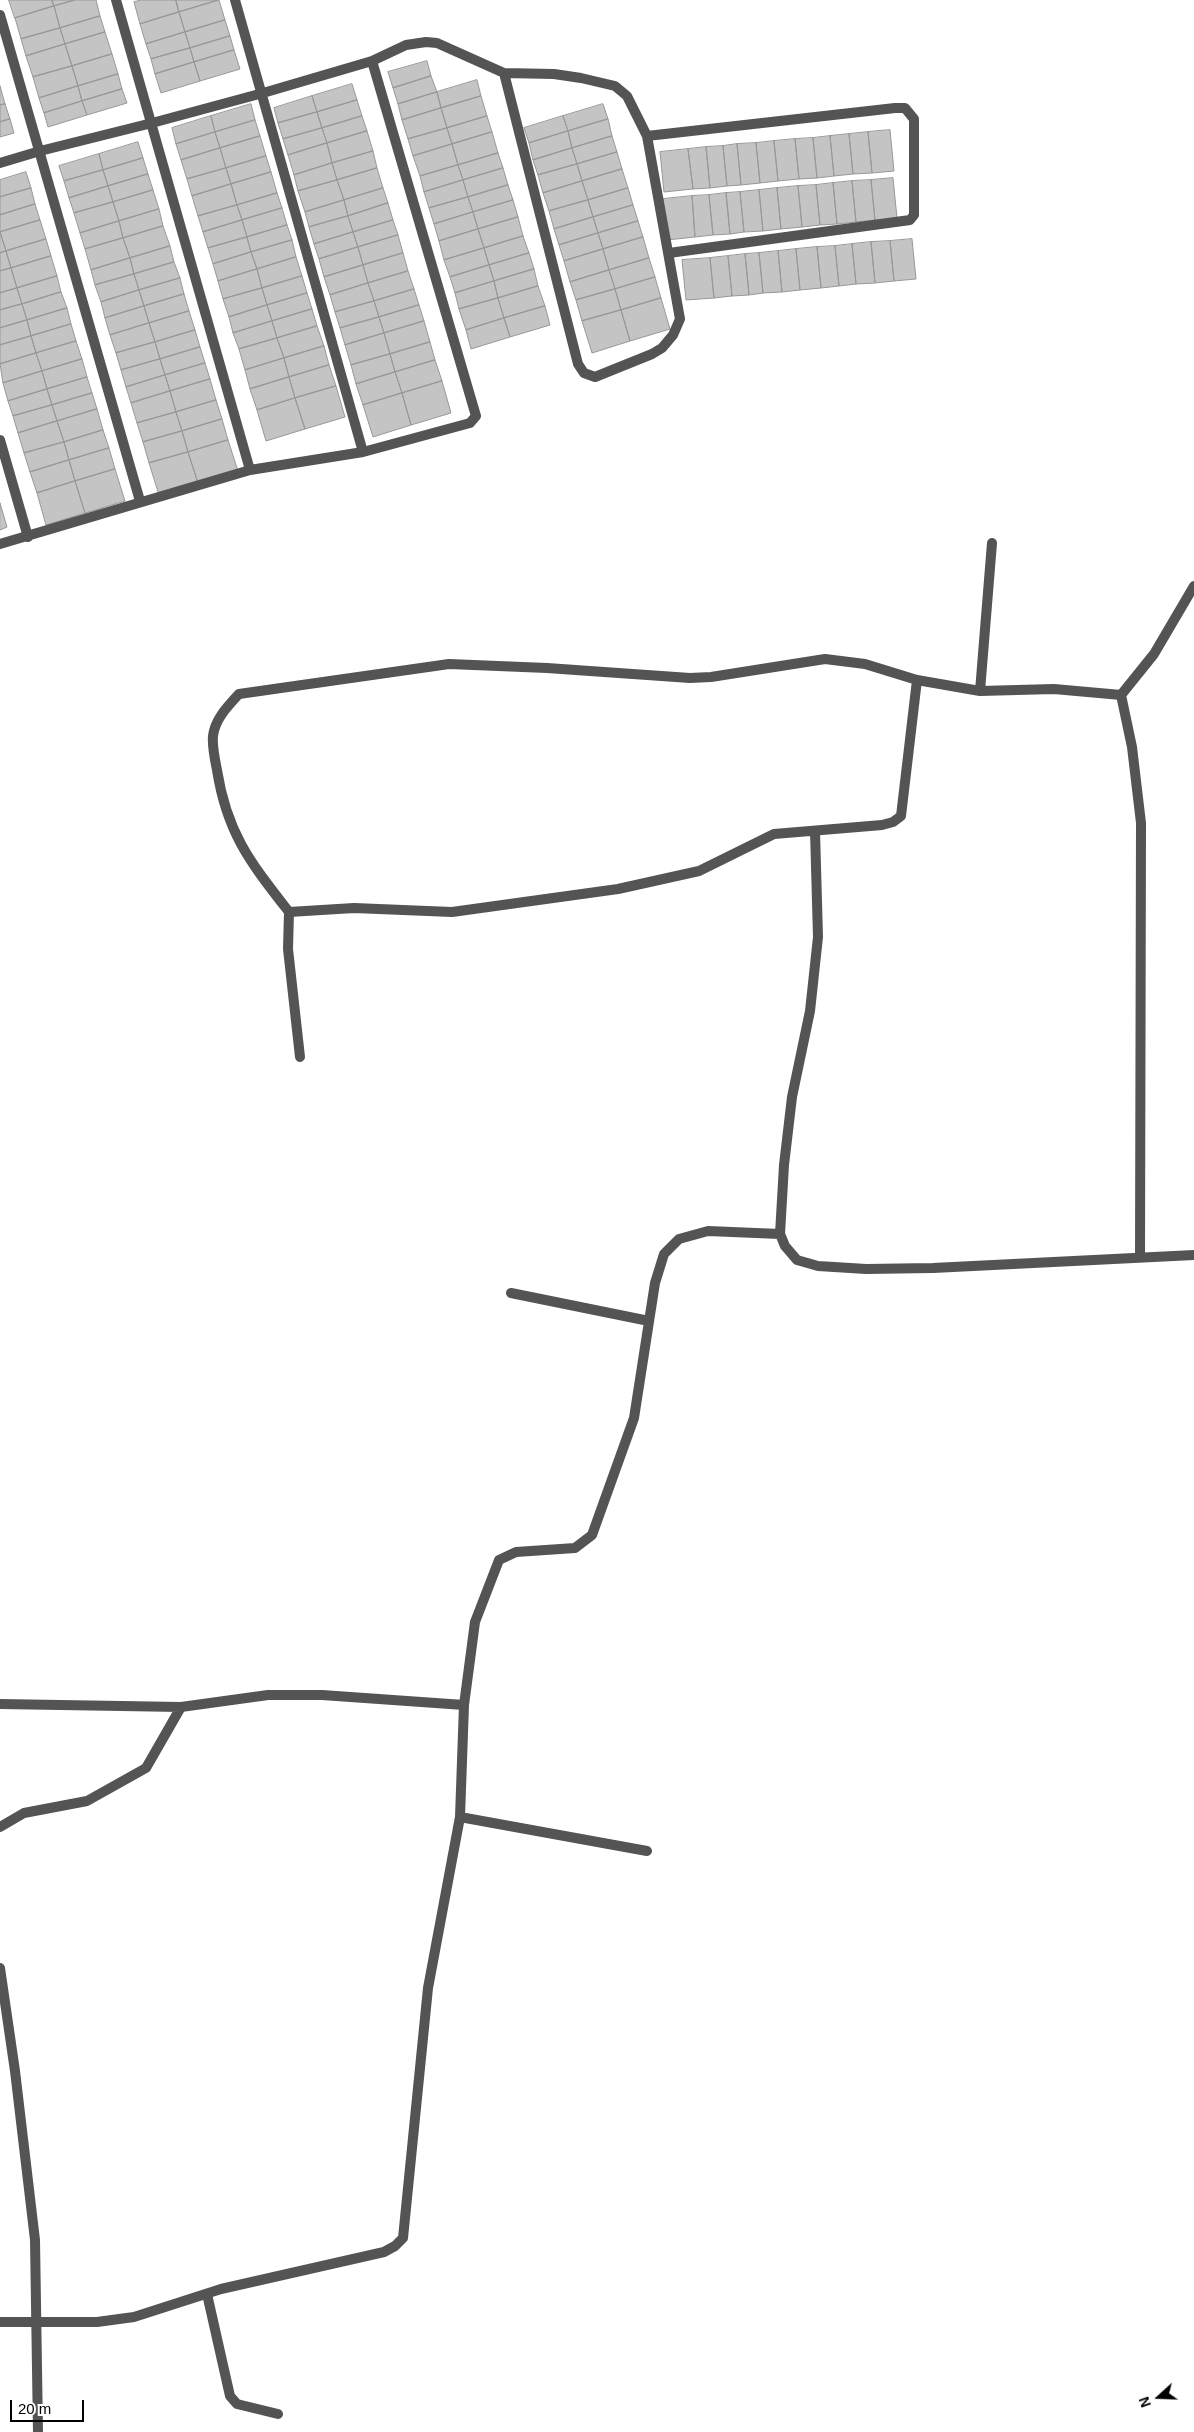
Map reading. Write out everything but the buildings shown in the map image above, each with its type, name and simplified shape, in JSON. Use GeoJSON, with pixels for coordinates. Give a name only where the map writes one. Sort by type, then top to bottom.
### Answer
{"type":"FeatureCollection","features":[{"type":"Feature","properties":{"kind":"street"},"geometry":{"type":"LineString","coordinates":[[116,0],[250,470]]}},
{"type":"Feature","properties":{"kind":"street"},"geometry":{"type":"LineString","coordinates":[[235,0],[364,452]]}},
{"type":"Feature","properties":{"kind":"street"},"geometry":{"type":"LineString","coordinates":[[0,15],[140,501]]}},
{"type":"Feature","properties":{"kind":"street"},"geometry":{"type":"LineString","coordinates":[[0,163],[263,93],[372,61],[406,45],[432,42],[504,73],[554,74],[616,86],[627,96],[647,136],[680,319],[673,335],[662,348],[652,354],[595,376],[584,373],[573,347],[504,73]]}},
{"type":"Feature","properties":{"kind":"street"},"geometry":{"type":"LineString","coordinates":[[0,544],[250,470],[364,452],[470,424],[476,416],[372,61]]}},
{"type":"Feature","properties":{"kind":"street"},"geometry":{"type":"LineString","coordinates":[[647,136],[895,108],[905,108],[914,119],[914,215],[910,220],[669,253]]}},
{"type":"Feature","properties":{"kind":"street"},"geometry":{"type":"LineString","coordinates":[[0,440],[28,537]]}},
{"type":"Feature","properties":{"kind":"street"},"geometry":{"type":"LineString","coordinates":[[980,691],[992,543]]}},
{"type":"Feature","properties":{"kind":"street"},"geometry":{"type":"LineString","coordinates":[[1121,695],[1154,654],[1194,586]]}},
{"type":"Feature","properties":{"kind":"street"},"geometry":{"type":"LineString","coordinates":[[300,1058],[288,949],[289,912],[246,856],[222,798],[213,735],[223,712],[239,694],[449,664],[547,668],[690,678],[711,677],[825,659],[865,664],[917,680],[980,691],[1054,689],[1121,695]]}},
{"type":"Feature","properties":{"kind":"street"},"geometry":{"type":"LineString","coordinates":[[289,912],[354,908],[452,912],[618,889],[699,871],[774,834],[882,825],[892,822],[901,816],[917,680]]}},
{"type":"Feature","properties":{"kind":"street"},"geometry":{"type":"LineString","coordinates":[[1121,695],[1132,747],[1140,824],[1140,1257]]}},
{"type":"Feature","properties":{"kind":"street"},"geometry":{"type":"LineString","coordinates":[[815,831],[818,937],[810,1011],[792,1096],[784,1164],[780,1234],[785,1246],[797,1260],[818,1266],[866,1269],[933,1268],[1194,1255]]}},
{"type":"Feature","properties":{"kind":"street"},"geometry":{"type":"LineString","coordinates":[[0,2322],[97,2322],[134,2317],[208,2294],[384,2252],[395,2246],[403,2238],[428,1988],[460,1817],[464,1705],[475,1622],[499,1560],[516,1552],[574,1548],[592,1535],[634,1418],[655,1284],[664,1254],[679,1239],[708,1231],[780,1234]]}},
{"type":"Feature","properties":{"kind":"street"},"geometry":{"type":"LineString","coordinates":[[511,1293],[649,1321]]}},
{"type":"Feature","properties":{"kind":"street"},"geometry":{"type":"LineString","coordinates":[[0,1704],[181,1707],[268,1695],[322,1695],[464,1705]]}},
{"type":"Feature","properties":{"kind":"street"},"geometry":{"type":"LineString","coordinates":[[0,1827],[24,1813],[88,1801],[146,1768],[181,1707]]}},
{"type":"Feature","properties":{"kind":"street"},"geometry":{"type":"LineString","coordinates":[[460,1817],[647,1851]]}},
{"type":"Feature","properties":{"kind":"street"},"geometry":{"type":"LineString","coordinates":[[0,1968],[15,2071],[34,2240],[38,2432]]}},
{"type":"Feature","properties":{"kind":"street"},"geometry":{"type":"LineString","coordinates":[[208,2294],[230,2396],[237,2404],[278,2414]]}}]}
